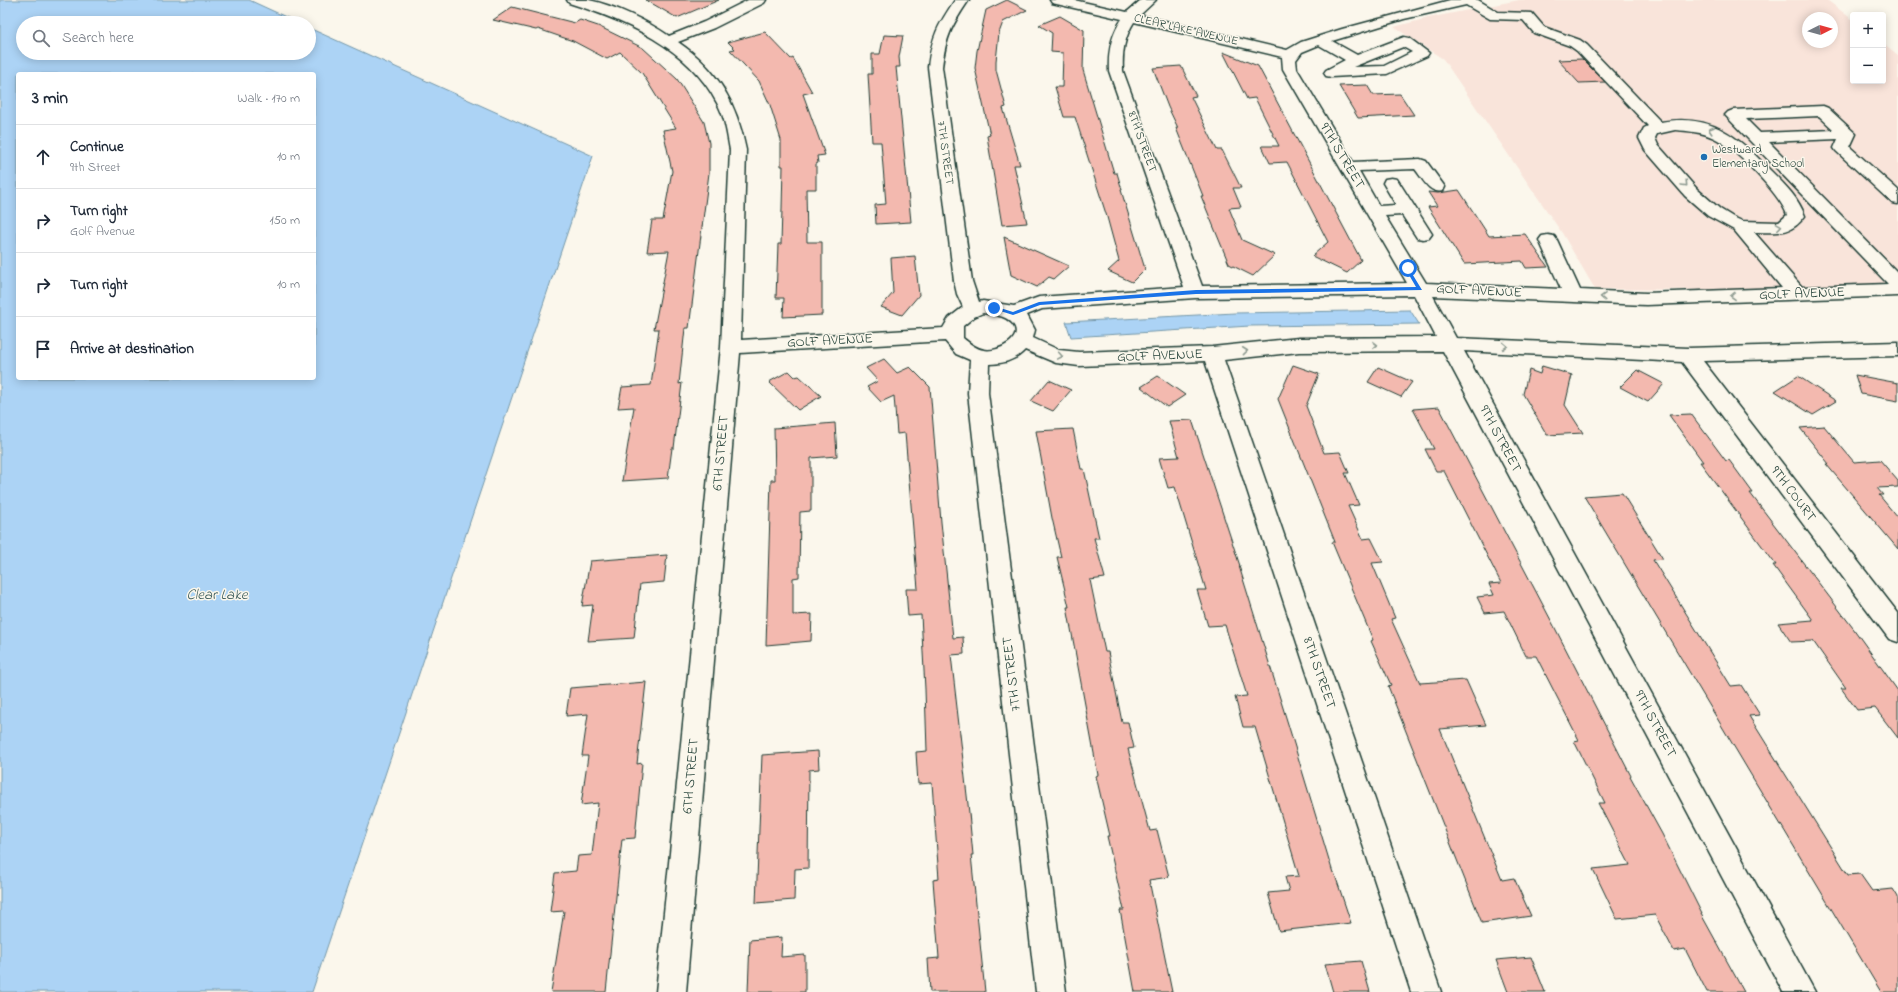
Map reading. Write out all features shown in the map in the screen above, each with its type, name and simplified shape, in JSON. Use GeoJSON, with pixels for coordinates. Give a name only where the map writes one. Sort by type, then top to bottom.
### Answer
{"type":"FeatureCollection","features":[{"type":"Feature","properties":{"kind":"street","name":"6TH STREET"},"geometry":{"type":"LineString","coordinates":[[574,0],[621,16],[668,41],[684,53],[712,83],[725,103],[734,126],[738,150],[739,168],[731,347],[671,992]]}},
{"type":"Feature","properties":{"kind":"street"},"geometry":{"type":"LineString","coordinates":[[668,41],[709,25],[759,0]]}},
{"type":"Feature","properties":{"kind":"street","name":"7TH STREET"},"geometry":{"type":"LineString","coordinates":[[962,0],[944,25],[936,59],[936,80],[963,281],[966,294],[973,309]]}},
{"type":"Feature","properties":{"kind":"street","name":"CLEAR LAKE AVENUE"},"geometry":{"type":"LineString","coordinates":[[1057,0],[1291,55]]}},
{"type":"Feature","properties":{"kind":"street","name":"8TH STREET"},"geometry":{"type":"LineString","coordinates":[[1149,0],[1141,5],[1130,17],[1117,40],[1115,55],[1116,70],[1196,292]]}},
{"type":"Feature","properties":{"kind":"street"},"geometry":{"type":"LineString","coordinates":[[1291,55],[1298,49],[1341,33],[1404,15],[1469,0],[1495,16],[1527,16],[1539,30],[1575,43],[1657,127]]}},
{"type":"Feature","properties":{"kind":"street"},"geometry":{"type":"LineString","coordinates":[[1341,33],[1373,53]]}},
{"type":"Feature","properties":{"kind":"street"},"geometry":{"type":"LineString","coordinates":[[1320,40],[1356,60]]}},
{"type":"Feature","properties":{"kind":"street"},"geometry":{"type":"LineString","coordinates":[[1404,41],[1422,53],[1386,70],[1331,73],[1356,60],[1404,41]]}},
{"type":"Feature","properties":{"kind":"street","name":"9TH STREET"},"geometry":{"type":"LineString","coordinates":[[1291,55],[1288,63],[1290,69],[1420,288],[1800,992]]}},
{"type":"Feature","properties":{"kind":"street"},"geometry":{"type":"LineString","coordinates":[[1848,134],[1823,111],[1733,115],[1898,284]]}},
{"type":"Feature","properties":{"kind":"street"},"geometry":{"type":"LineString","coordinates":[[1678,126],[1704,128],[1720,133],[1732,141],[1785,195],[1793,206],[1796,216],[1789,224],[1780,227],[1740,226],[1727,222],[1706,206],[1651,147],[1648,138],[1650,131],[1657,127],[1678,126]]}},
{"type":"Feature","properties":{"kind":"street"},"geometry":{"type":"LineString","coordinates":[[1756,138],[1848,134]]}},
{"type":"Feature","properties":{"kind":"street"},"geometry":{"type":"LineString","coordinates":[[1848,134],[1842,148],[1898,199]]}},
{"type":"Feature","properties":{"kind":"street"},"geometry":{"type":"LineString","coordinates":[[1348,167],[1420,164],[1437,187]]}},
{"type":"Feature","properties":{"kind":"street"},"geometry":{"type":"LineString","coordinates":[[1392,183],[1407,210],[1423,234]]}},
{"type":"Feature","properties":{"kind":"street"},"geometry":{"type":"LineString","coordinates":[[1374,211],[1407,210]]}},
{"type":"Feature","properties":{"kind":"street"},"geometry":{"type":"LineString","coordinates":[[1740,226],[1797,294]]}},
{"type":"Feature","properties":{"kind":"street"},"geometry":{"type":"LineString","coordinates":[[1548,240],[1572,296]]}},
{"type":"Feature","properties":{"kind":"street"},"geometry":{"type":"LineString","coordinates":[[1875,261],[1898,259]]}},
{"type":"Feature","properties":{"kind":"street","name":"GOLF AVENUE"},"geometry":{"type":"LineString","coordinates":[[1013,314],[1039,304],[1196,292],[1420,288],[1646,299],[1898,290]]}},
{"type":"Feature","properties":{"kind":"street"},"geometry":{"type":"LineString","coordinates":[[994,308],[1013,314],[1025,327],[1026,335],[1023,342],[1010,353],[995,357],[980,356],[961,348],[955,341],[953,326],[957,319],[973,309],[994,308]]}},
{"type":"Feature","properties":{"kind":"street","name":"GOLF AVENUE"},"geometry":{"type":"LineString","coordinates":[[731,347],[953,334]]}},
{"type":"Feature","properties":{"kind":"street","name":"GOLF AVENUE"},"geometry":{"type":"LineString","coordinates":[[1023,342],[1056,356],[1079,359],[1212,354],[1299,345],[1449,344],[1688,355],[1853,352],[1898,349]]}},
{"type":"Feature","properties":{"kind":"street","name":"8TH STREET"},"geometry":{"type":"LineString","coordinates":[[1212,354],[1426,992]]}},
{"type":"Feature","properties":{"kind":"street","name":"9TH COURT"},"geometry":{"type":"LineString","coordinates":[[1688,355],[1898,632]]}},
{"type":"Feature","properties":{"kind":"street","name":"7TH STREET"},"geometry":{"type":"LineString","coordinates":[[980,356],[978,392],[1051,992]]}},
{"type":"Feature","properties":{"kind":"shaded area","name":"Westward Elementary School"},"geometry":{"type":"Polygon","coordinates":[[[1519,0],[1827,0],[1850,18],[1850,84],[1886,84],[1886,45],[1898,55],[1898,283],[1709,290],[1595,289],[1562,233],[1443,59],[1394,27],[1428,18],[1519,0]]]}},
{"type":"Feature","properties":{"kind":"water","name":"Clear Lake"},"geometry":{"type":"Polygon","coordinates":[[[0,0],[249,0],[284,16],[16,16],[16,60],[316,60],[316,31],[593,156],[312,992],[0,992],[0,0]]]}},
{"type":"Feature","properties":{"kind":"water"},"geometry":{"type":"Polygon","coordinates":[[[1410,310],[1419,324],[1250,326],[1071,337],[1066,322],[1235,313],[1410,310]]]}},
{"type":"Feature","properties":{"kind":"building"},"geometry":{"type":"Polygon","coordinates":[[[646,0],[719,0],[677,18],[646,0]]]}},
{"type":"Feature","properties":{"kind":"building"},"geometry":{"type":"Polygon","coordinates":[[[1007,0],[1027,10],[1003,22],[999,33],[996,70],[1006,107],[1003,108],[1020,165],[1014,165],[1027,223],[1002,225],[987,136],[990,135],[975,68],[977,51],[986,10],[1007,0]]]}},
{"type":"Feature","properties":{"kind":"building"},"geometry":{"type":"Polygon","coordinates":[[[512,7],[575,23],[580,20],[598,26],[643,48],[677,79],[704,122],[709,143],[709,173],[689,328],[685,328],[679,384],[682,383],[674,448],[672,448],[668,478],[622,481],[634,407],[618,408],[622,387],[651,385],[659,329],[654,329],[669,251],[647,252],[652,220],[663,220],[672,171],[663,130],[676,128],[642,73],[620,52],[607,59],[573,41],[538,29],[536,30],[493,20],[512,7]]]}},
{"type":"Feature","properties":{"kind":"building"},"geometry":{"type":"Polygon","coordinates":[[[1060,16],[1084,30],[1083,70],[1114,173],[1117,173],[1145,269],[1132,282],[1108,271],[1119,261],[1107,217],[1075,117],[1064,117],[1055,87],[1062,87],[1063,53],[1051,52],[1052,33],[1039,25],[1060,16]]]}},
{"type":"Feature","properties":{"kind":"building"},"geometry":{"type":"Polygon","coordinates":[[[765,32],[791,59],[793,58],[812,92],[803,94],[825,155],[817,156],[818,163],[816,164],[816,189],[806,189],[807,242],[822,242],[822,315],[783,317],[784,298],[776,298],[778,244],[781,244],[783,166],[781,166],[781,140],[770,105],[759,81],[730,50],[735,49],[728,42],[765,32]]]}},
{"type":"Feature","properties":{"kind":"building"},"geometry":{"type":"Polygon","coordinates":[[[884,35],[903,36],[899,57],[900,67],[896,67],[911,222],[876,224],[875,205],[886,204],[881,142],[872,142],[868,74],[872,74],[872,54],[880,54],[884,35]]]}},
{"type":"Feature","properties":{"kind":"building"},"geometry":{"type":"Polygon","coordinates":[[[1223,52],[1258,66],[1361,260],[1347,273],[1312,256],[1328,242],[1287,162],[1270,163],[1262,146],[1279,146],[1255,98],[1247,99],[1223,52]]]}},
{"type":"Feature","properties":{"kind":"building"},"geometry":{"type":"Polygon","coordinates":[[[1582,59],[1605,82],[1579,83],[1558,60],[1582,59]]]}},
{"type":"Feature","properties":{"kind":"building"},"geometry":{"type":"Polygon","coordinates":[[[1181,66],[1196,96],[1191,97],[1217,150],[1222,150],[1241,188],[1233,188],[1241,207],[1229,208],[1242,240],[1275,255],[1253,276],[1229,264],[1201,196],[1203,196],[1176,128],[1178,128],[1153,68],[1181,66]]]}},
{"type":"Feature","properties":{"kind":"building"},"geometry":{"type":"Polygon","coordinates":[[[1367,85],[1373,95],[1400,94],[1414,115],[1358,118],[1339,86],[1367,85]]]}},
{"type":"Feature","properties":{"kind":"building"},"geometry":{"type":"Polygon","coordinates":[[[1459,190],[1489,236],[1525,234],[1548,267],[1526,268],[1522,261],[1464,264],[1428,207],[1437,206],[1428,192],[1438,193],[1459,190]]]}},
{"type":"Feature","properties":{"kind":"building"},"geometry":{"type":"Polygon","coordinates":[[[1004,237],[1069,266],[1054,279],[1049,277],[1037,287],[1011,275],[1004,237]]]}},
{"type":"Feature","properties":{"kind":"building"},"geometry":{"type":"Polygon","coordinates":[[[915,256],[919,295],[902,315],[881,307],[893,293],[891,258],[915,256]]]}},
{"type":"Feature","properties":{"kind":"building"},"geometry":{"type":"Polygon","coordinates":[[[884,359],[897,373],[910,367],[930,387],[941,522],[953,638],[963,637],[964,654],[951,655],[969,813],[973,855],[971,855],[985,992],[930,992],[928,959],[939,958],[933,880],[939,879],[932,783],[918,784],[916,752],[927,751],[925,689],[921,615],[908,616],[906,589],[918,589],[905,433],[897,434],[894,396],[881,402],[867,387],[878,381],[866,368],[884,359]]]}},
{"type":"Feature","properties":{"kind":"building"},"geometry":{"type":"Polygon","coordinates":[[[1293,365],[1319,374],[1306,406],[1324,453],[1340,452],[1349,473],[1345,473],[1359,505],[1348,506],[1363,539],[1371,538],[1383,562],[1372,563],[1395,618],[1391,619],[1420,683],[1466,680],[1486,725],[1440,729],[1502,880],[1514,878],[1531,916],[1482,923],[1388,686],[1391,685],[1371,641],[1373,640],[1332,542],[1335,542],[1278,399],[1293,365]]]}},
{"type":"Feature","properties":{"kind":"building"},"geometry":{"type":"Polygon","coordinates":[[[1542,366],[1572,375],[1565,405],[1583,433],[1547,435],[1523,394],[1529,370],[1540,374],[1542,366]]]}},
{"type":"Feature","properties":{"kind":"building"},"geometry":{"type":"Polygon","coordinates":[[[1378,367],[1412,382],[1401,397],[1368,382],[1378,367]]]}},
{"type":"Feature","properties":{"kind":"building"},"geometry":{"type":"Polygon","coordinates":[[[1637,370],[1664,384],[1648,402],[1620,387],[1637,370]]]}},
{"type":"Feature","properties":{"kind":"building"},"geometry":{"type":"Polygon","coordinates":[[[789,371],[795,377],[799,376],[821,396],[798,410],[769,382],[789,371]]]}},
{"type":"Feature","properties":{"kind":"building"},"geometry":{"type":"Polygon","coordinates":[[[1855,375],[1898,383],[1898,401],[1861,394],[1855,375]]]}},
{"type":"Feature","properties":{"kind":"building"},"geometry":{"type":"Polygon","coordinates":[[[1158,376],[1185,395],[1167,407],[1141,387],[1158,376]]]}},
{"type":"Feature","properties":{"kind":"building"},"geometry":{"type":"Polygon","coordinates":[[[1798,376],[1836,401],[1813,415],[1775,391],[1798,376]]]}},
{"type":"Feature","properties":{"kind":"building"},"geometry":{"type":"Polygon","coordinates":[[[1049,380],[1071,390],[1053,411],[1031,401],[1049,380]]]}},
{"type":"Feature","properties":{"kind":"building"},"geometry":{"type":"Polygon","coordinates":[[[1439,407],[1554,626],[1630,776],[1662,834],[1701,914],[1744,992],[1707,992],[1685,949],[1674,951],[1655,915],[1617,919],[1593,869],[1630,865],[1598,803],[1605,803],[1574,741],[1579,740],[1536,656],[1526,656],[1504,611],[1485,613],[1477,597],[1494,595],[1489,584],[1501,583],[1444,471],[1436,471],[1425,449],[1434,449],[1413,409],[1439,407]]]}},
{"type":"Feature","properties":{"kind":"building"},"geometry":{"type":"Polygon","coordinates":[[[1691,414],[1726,461],[1729,460],[1753,493],[1750,493],[1853,628],[1898,691],[1898,738],[1875,708],[1857,710],[1841,688],[1846,688],[1813,641],[1791,642],[1778,623],[1813,620],[1773,565],[1776,565],[1700,462],[1703,462],[1669,415],[1691,414]]]}},
{"type":"Feature","properties":{"kind":"building"},"geometry":{"type":"Polygon","coordinates":[[[1192,420],[1240,566],[1333,873],[1334,872],[1351,923],[1279,931],[1268,893],[1289,891],[1285,877],[1299,876],[1255,727],[1243,727],[1235,697],[1247,696],[1225,625],[1208,626],[1197,590],[1206,590],[1175,487],[1168,488],[1159,458],[1179,457],[1169,421],[1192,420]]]}},
{"type":"Feature","properties":{"kind":"building"},"geometry":{"type":"Polygon","coordinates":[[[835,423],[837,456],[811,458],[811,511],[800,512],[799,577],[793,578],[793,615],[812,614],[811,641],[766,645],[771,480],[775,480],[774,428],[835,423]]]}},
{"type":"Feature","properties":{"kind":"building"},"geometry":{"type":"Polygon","coordinates":[[[1824,426],[1854,462],[1880,460],[1898,481],[1898,487],[1877,488],[1883,495],[1879,495],[1898,518],[1898,549],[1826,464],[1829,464],[1800,428],[1824,426]]]}},
{"type":"Feature","properties":{"kind":"building"},"geometry":{"type":"Polygon","coordinates":[[[1073,429],[1081,469],[1084,469],[1099,538],[1094,538],[1105,578],[1090,580],[1105,652],[1108,652],[1122,722],[1128,722],[1134,748],[1128,749],[1150,831],[1157,830],[1169,877],[1149,880],[1172,992],[1135,992],[1120,910],[1124,910],[1107,836],[1110,836],[1096,776],[1098,775],[1067,607],[1069,607],[1057,557],[1061,557],[1052,518],[1036,431],[1073,429]]]}},
{"type":"Feature","properties":{"kind":"building"},"geometry":{"type":"Polygon","coordinates":[[[1622,493],[1663,559],[1653,560],[1731,686],[1741,685],[1760,715],[1749,716],[1848,875],[1860,874],[1872,891],[1893,889],[1898,897],[1898,992],[1881,992],[1584,496],[1622,493]]]}},
{"type":"Feature","properties":{"kind":"building"},"geometry":{"type":"Polygon","coordinates":[[[667,555],[664,582],[640,584],[634,638],[588,641],[593,605],[582,606],[590,561],[667,555]]]}},
{"type":"Feature","properties":{"kind":"building"},"geometry":{"type":"Polygon","coordinates":[[[646,682],[637,764],[642,763],[635,838],[622,839],[606,992],[551,992],[564,911],[550,912],[555,873],[576,871],[578,856],[592,855],[598,803],[581,805],[588,756],[582,756],[588,714],[566,716],[570,688],[646,682]]]}},
{"type":"Feature","properties":{"kind":"building"},"geometry":{"type":"Polygon","coordinates":[[[818,751],[819,769],[809,770],[808,868],[795,869],[794,900],[756,903],[762,755],[818,751]]]}},
{"type":"Feature","properties":{"kind":"building"},"geometry":{"type":"Polygon","coordinates":[[[782,937],[781,957],[805,955],[805,992],[748,992],[750,940],[782,937]]]}},
{"type":"Feature","properties":{"kind":"building"},"geometry":{"type":"Polygon","coordinates":[[[1531,957],[1545,992],[1508,992],[1496,960],[1531,957]]]}},
{"type":"Feature","properties":{"kind":"building"},"geometry":{"type":"Polygon","coordinates":[[[1361,961],[1370,992],[1333,992],[1325,964],[1361,961]]]}},
{"type":"Feature","properties":{"kind":"place","name":"Westward Elementary School"},"geometry":{"type":"Point","coordinates":[1704,157]}},
{"type":"Feature","properties":{"kind":"route"},"geometry":{"type":"LineString","coordinates":[[994,308],[1013,314],[1039,304],[1196,292],[1420,288],[1408,268]]}}]}
